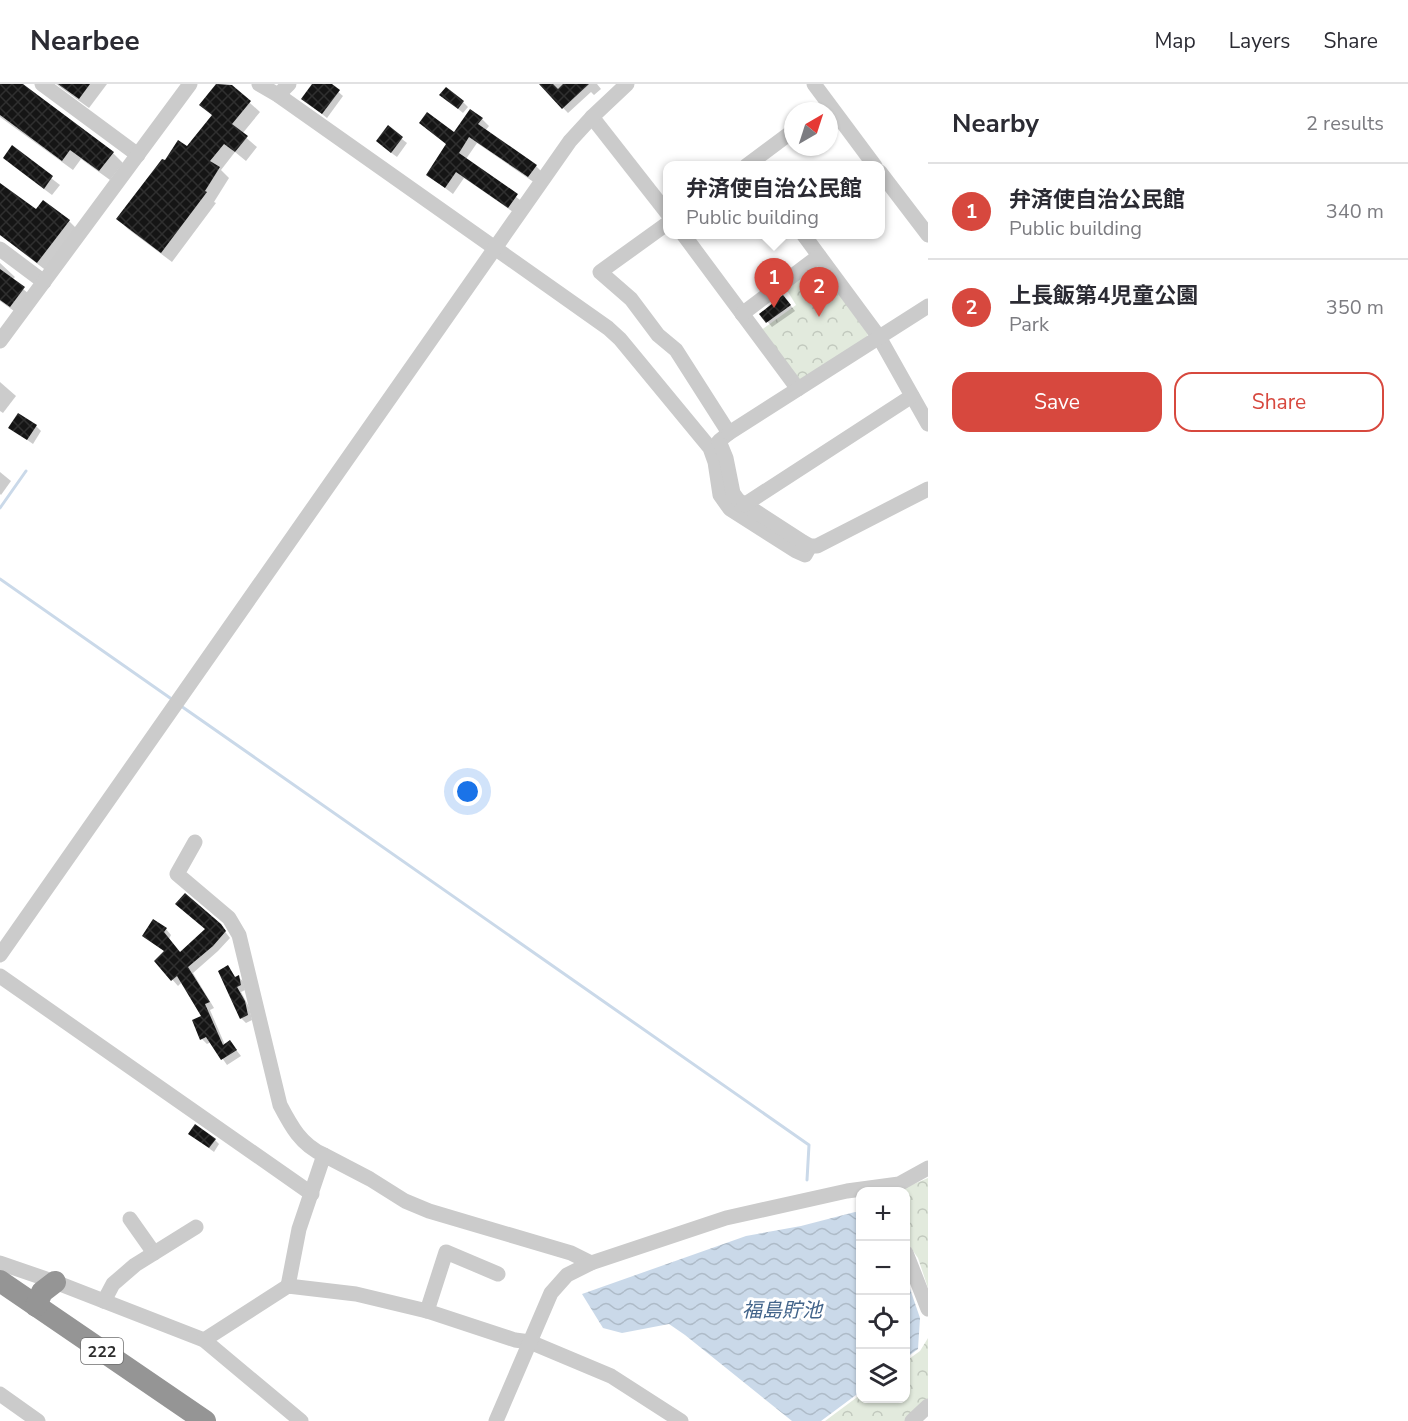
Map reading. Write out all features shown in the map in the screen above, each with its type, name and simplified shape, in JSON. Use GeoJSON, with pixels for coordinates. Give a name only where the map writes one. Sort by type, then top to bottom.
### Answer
{"type":"FeatureCollection","features":[{"type":"Feature","properties":{"kind":"highway","name":"222"},"geometry":{"type":"LineString","coordinates":[[0,1281],[205,1421]]}},
{"type":"Feature","properties":{"kind":"highway"},"geometry":{"type":"LineString","coordinates":[[36,1306],[42,1292],[55,1282]]}},
{"type":"Feature","properties":{"kind":"street"},"geometry":{"type":"LineString","coordinates":[[42,84],[138,155]]}},
{"type":"Feature","properties":{"kind":"street"},"geometry":{"type":"LineString","coordinates":[[0,341],[190,84]]}},
{"type":"Feature","properties":{"kind":"street"},"geometry":{"type":"LineString","coordinates":[[259,84],[278,95],[608,328],[620,339],[710,448],[715,462],[720,495],[730,509],[796,551],[805,555],[810,546]]}},
{"type":"Feature","properties":{"kind":"street"},"geometry":{"type":"LineString","coordinates":[[278,95],[289,84]]}},
{"type":"Feature","properties":{"kind":"street"},"geometry":{"type":"LineString","coordinates":[[0,955],[570,141],[627,84]]}},
{"type":"Feature","properties":{"kind":"street"},"geometry":{"type":"LineString","coordinates":[[814,84],[822,102]]}},
{"type":"Feature","properties":{"kind":"street"},"geometry":{"type":"LineString","coordinates":[[592,117],[663,208]]}},
{"type":"Feature","properties":{"kind":"street"},"geometry":{"type":"LineString","coordinates":[[838,123],[871,161]]}},
{"type":"Feature","properties":{"kind":"street"},"geometry":{"type":"LineString","coordinates":[[754,161],[784,138]]}},
{"type":"Feature","properties":{"kind":"street"},"geometry":{"type":"LineString","coordinates":[[885,179],[928,235]]}},
{"type":"Feature","properties":{"kind":"street"},"geometry":{"type":"LineString","coordinates":[[663,227],[600,272],[631,299],[658,335],[676,350],[729,433]]}},
{"type":"Feature","properties":{"kind":"street"},"geometry":{"type":"LineString","coordinates":[[687,239],[798,389]]}},
{"type":"Feature","properties":{"kind":"street"},"geometry":{"type":"LineString","coordinates":[[807,239],[879,337],[928,424]]}},
{"type":"Feature","properties":{"kind":"street"},"geometry":{"type":"LineString","coordinates":[[0,249],[44,282]]}},
{"type":"Feature","properties":{"kind":"street"},"geometry":{"type":"LineString","coordinates":[[742,314],[819,256]]}},
{"type":"Feature","properties":{"kind":"street"},"geometry":{"type":"LineString","coordinates":[[928,306],[719,441],[726,458],[733,493],[744,505],[810,546],[817,546],[928,489]]}},
{"type":"Feature","properties":{"kind":"street"},"geometry":{"type":"LineString","coordinates":[[744,505],[912,396]]}},
{"type":"Feature","properties":{"kind":"street"},"geometry":{"type":"LineString","coordinates":[[195,842],[177,874],[229,918],[239,934],[280,1105],[293,1130],[312,1150],[370,1179],[405,1201],[429,1211],[571,1253],[591,1263]]}},
{"type":"Feature","properties":{"kind":"street"},"geometry":{"type":"LineString","coordinates":[[0,976],[312,1194]]}},
{"type":"Feature","properties":{"kind":"street"},"geometry":{"type":"LineString","coordinates":[[288,1286],[300,1229],[324,1155]]}},
{"type":"Feature","properties":{"kind":"street"},"geometry":{"type":"LineString","coordinates":[[886,1187],[899,1184],[928,1168]]}},
{"type":"Feature","properties":{"kind":"street"},"geometry":{"type":"LineString","coordinates":[[496,1421],[551,1293],[567,1275],[591,1263],[726,1218],[856,1191]]}},
{"type":"Feature","properties":{"kind":"street"},"geometry":{"type":"LineString","coordinates":[[130,1219],[154,1252]]}},
{"type":"Feature","properties":{"kind":"street"},"geometry":{"type":"LineString","coordinates":[[104,1301],[113,1284],[135,1265],[196,1227]]}},
{"type":"Feature","properties":{"kind":"street"},"geometry":{"type":"LineString","coordinates":[[427,1311],[446,1252],[498,1274]]}},
{"type":"Feature","properties":{"kind":"street"},"geometry":{"type":"LineString","coordinates":[[0,1263],[204,1340],[301,1421]]}},
{"type":"Feature","properties":{"kind":"street"},"geometry":{"type":"LineString","coordinates":[[910,1263],[928,1309]]}},
{"type":"Feature","properties":{"kind":"street"},"geometry":{"type":"LineString","coordinates":[[204,1340],[288,1286],[356,1294],[427,1311],[515,1340],[530,1342],[611,1376],[681,1421]]}},
{"type":"Feature","properties":{"kind":"street"},"geometry":{"type":"LineString","coordinates":[[0,1394],[38,1421]]}},
{"type":"Feature","properties":{"kind":"street"},"geometry":{"type":"LineString","coordinates":[[912,1421],[928,1406]]}},
{"type":"Feature","properties":{"kind":"green space"},"geometry":{"type":"Polygon","coordinates":[[[815,265],[821,266],[869,331],[867,337],[803,380],[797,379],[760,331],[796,305],[785,287],[815,265]]]}},
{"type":"Feature","properties":{"kind":"green space"},"geometry":{"type":"Polygon","coordinates":[[[928,1178],[928,1288],[918,1258],[910,1247],[910,1187],[907,1187],[928,1178]]]}},
{"type":"Feature","properties":{"kind":"green space"},"geometry":{"type":"Polygon","coordinates":[[[928,1338],[928,1400],[905,1421],[825,1421],[856,1398],[856,1403],[910,1403],[910,1358],[920,1351],[928,1338]]]}},
{"type":"Feature","properties":{"kind":"water","name":"福島貯池"},"geometry":{"type":"Polygon","coordinates":[[[856,1212],[856,1395],[821,1421],[792,1421],[669,1324],[622,1333],[603,1328],[582,1294],[746,1236],[801,1226],[856,1212]]]}},
{"type":"Feature","properties":{"kind":"water"},"geometry":{"type":"Polygon","coordinates":[[[910,1289],[920,1318],[918,1349],[910,1355],[910,1289]]]}},
{"type":"Feature","properties":{"kind":"building"},"geometry":{"type":"Polygon","coordinates":[[[0,84],[23,84],[114,152],[99,171],[70,150],[62,161],[0,115],[0,84]]]}},
{"type":"Feature","properties":{"kind":"building"},"geometry":{"type":"Polygon","coordinates":[[[58,84],[90,84],[79,99],[58,84]]]}},
{"type":"Feature","properties":{"kind":"building"},"geometry":{"type":"Polygon","coordinates":[[[216,84],[232,85],[251,101],[232,124],[248,136],[235,152],[224,144],[210,161],[220,167],[205,191],[207,192],[161,253],[116,219],[162,159],[165,160],[178,140],[187,146],[212,115],[199,105],[216,84]]]}},
{"type":"Feature","properties":{"kind":"building"},"geometry":{"type":"Polygon","coordinates":[[[312,84],[332,84],[340,90],[322,114],[301,99],[312,84]]]}},
{"type":"Feature","properties":{"kind":"building"},"geometry":{"type":"Polygon","coordinates":[[[539,84],[553,84],[558,89],[563,84],[589,84],[562,109],[539,84]]]}},
{"type":"Feature","properties":{"kind":"building"},"geometry":{"type":"Polygon","coordinates":[[[446,87],[464,101],[458,109],[439,95],[446,87]]]}},
{"type":"Feature","properties":{"kind":"building"},"geometry":{"type":"Polygon","coordinates":[[[470,109],[483,118],[478,124],[537,165],[528,177],[469,137],[459,153],[518,194],[508,208],[456,172],[445,188],[426,175],[446,144],[419,123],[427,112],[454,132],[470,109]]]}},
{"type":"Feature","properties":{"kind":"building"},"geometry":{"type":"Polygon","coordinates":[[[388,125],[403,137],[391,153],[376,141],[388,125]]]}},
{"type":"Feature","properties":{"kind":"building"},"geometry":{"type":"Polygon","coordinates":[[[12,145],[53,176],[44,189],[3,158],[12,145]]]}},
{"type":"Feature","properties":{"kind":"building"},"geometry":{"type":"Polygon","coordinates":[[[0,183],[36,209],[43,200],[70,220],[37,263],[0,235],[0,183]]]}},
{"type":"Feature","properties":{"kind":"building"},"geometry":{"type":"Polygon","coordinates":[[[0,269],[25,287],[10,307],[0,300],[0,269]]]}},
{"type":"Feature","properties":{"kind":"building"},"geometry":{"type":"Polygon","coordinates":[[[783,295],[791,305],[766,323],[759,314],[783,295]]]}},
{"type":"Feature","properties":{"kind":"building"},"geometry":{"type":"Polygon","coordinates":[[[18,413],[37,425],[27,440],[8,428],[18,413]]]}},
{"type":"Feature","properties":{"kind":"building"},"geometry":{"type":"Polygon","coordinates":[[[185,893],[226,931],[213,946],[188,967],[210,1002],[205,1004],[223,1045],[230,1040],[237,1050],[221,1060],[206,1037],[200,1040],[192,1020],[201,1016],[177,976],[171,981],[154,961],[164,951],[142,936],[153,919],[167,928],[164,932],[180,952],[205,929],[175,904],[185,893]]]}},
{"type":"Feature","properties":{"kind":"building"},"geometry":{"type":"Polygon","coordinates":[[[228,965],[235,977],[239,975],[241,985],[237,987],[245,1001],[248,1015],[240,1019],[218,971],[228,965]]]}},
{"type":"Feature","properties":{"kind":"building"},"geometry":{"type":"Polygon","coordinates":[[[195,1124],[216,1139],[209,1148],[188,1134],[195,1124]]]}},
{"type":"Feature","properties":{"kind":"waterway"},"geometry":{"type":"LineString","coordinates":[[0,508],[26,471]]}},
{"type":"Feature","properties":{"kind":"waterway"},"geometry":{"type":"LineString","coordinates":[[0,579],[173,700]]}},
{"type":"Feature","properties":{"kind":"waterway"},"geometry":{"type":"LineString","coordinates":[[181,706],[809,1145],[807,1180]]}},
{"type":"Feature","properties":{"kind":"place","name":"弁済使自治公民館"},"geometry":{"type":"Point","coordinates":[774,308]}},
{"type":"Feature","properties":{"kind":"place","name":"上長飯第4児童公園"},"geometry":{"type":"Point","coordinates":[819,317]}}]}
